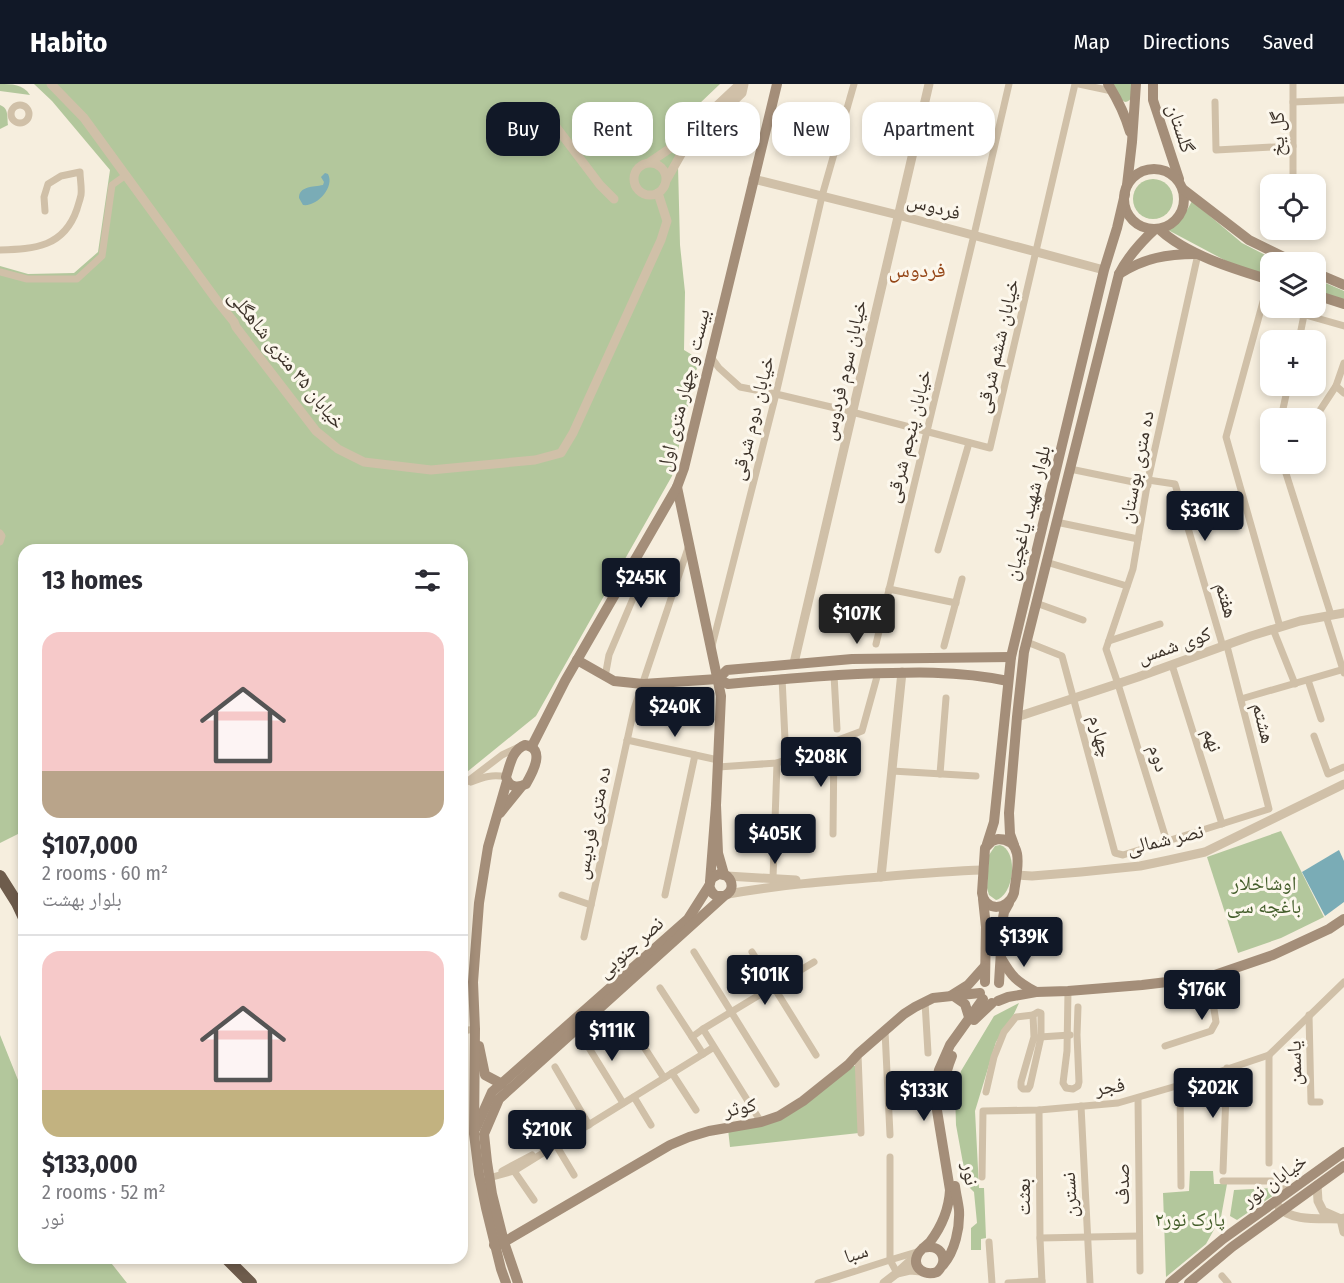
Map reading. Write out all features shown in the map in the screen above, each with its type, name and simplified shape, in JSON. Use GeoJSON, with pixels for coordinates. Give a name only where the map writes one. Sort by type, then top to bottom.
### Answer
{"type":"FeatureCollection","features":[{"type":"Feature","properties":{"kind":"highway"},"geometry":{"type":"LineString","coordinates":[[0,876],[18,905]]}},
{"type":"Feature","properties":{"kind":"highway"},"geometry":{"type":"LineString","coordinates":[[232,1264],[251,1283]]}},
{"type":"Feature","properties":{"kind":"main road","name":"بیست و چهار متری اول"},"geometry":{"type":"LineString","coordinates":[[475,1029],[473,982],[479,903],[488,847],[515,752],[526,746],[676,487],[684,468],[777,84]]}},
{"type":"Feature","properties":{"kind":"main road","name":"گلستان"},"geometry":{"type":"LineString","coordinates":[[1126,190],[1136,84]]}},
{"type":"Feature","properties":{"kind":"main road","name":"گلستان"},"geometry":{"type":"LineString","coordinates":[[1153,84],[1153,100],[1182,186]]}},
{"type":"Feature","properties":{"kind":"main road"},"geometry":{"type":"LineString","coordinates":[[1110,87],[1125,116],[1132,142]]}},
{"type":"Feature","properties":{"kind":"main road"},"geometry":{"type":"LineString","coordinates":[[1182,186],[1184,207],[1174,222],[1157,229],[1146,228],[1131,219],[1125,203],[1126,190],[1132,178],[1148,169],[1166,170],[1174,175],[1182,186],[1249,240],[1274,252]]}},
{"type":"Feature","properties":{"kind":"main road","name":"بلوار شهید یاغچیان"},"geometry":{"type":"LineString","coordinates":[[987,996],[986,927],[982,892],[984,853],[994,822],[1011,657],[1104,270],[1126,190]]}},
{"type":"Feature","properties":{"kind":"main road"},"geometry":{"type":"LineString","coordinates":[[1157,229],[1198,254],[1260,276]]}},
{"type":"Feature","properties":{"kind":"main road","name":"بلوار شهید یاغچیان"},"geometry":{"type":"LineString","coordinates":[[1001,986],[1000,957],[1003,918],[1014,893],[1016,875],[1017,855],[1009,823],[1024,652],[1119,274],[1125,262],[1139,245],[1157,229]]}},
{"type":"Feature","properties":{"kind":"main road"},"geometry":{"type":"LineString","coordinates":[[1119,274],[1133,265],[1153,258],[1198,254]]}},
{"type":"Feature","properties":{"kind":"main road"},"geometry":{"type":"LineString","coordinates":[[1326,277],[1344,285]]}},
{"type":"Feature","properties":{"kind":"main road"},"geometry":{"type":"LineString","coordinates":[[1326,298],[1344,304]]}},
{"type":"Feature","properties":{"kind":"main road"},"geometry":{"type":"LineString","coordinates":[[1080,371],[1094,375]]}},
{"type":"Feature","properties":{"kind":"main road"},"geometry":{"type":"LineString","coordinates":[[676,487],[721,696],[710,884],[710,890],[716,896],[726,895],[732,887],[732,883],[725,875],[718,853],[716,805]]}},
{"type":"Feature","properties":{"kind":"main road"},"geometry":{"type":"LineString","coordinates":[[995,657],[1003,665],[1003,671],[995,679]]}},
{"type":"Feature","properties":{"kind":"main road"},"geometry":{"type":"LineString","coordinates":[[718,679],[727,670],[794,663],[852,659],[1011,657]]}},
{"type":"Feature","properties":{"kind":"main road"},"geometry":{"type":"LineString","coordinates":[[577,660],[614,681],[643,684],[718,679],[728,684],[782,678],[902,672],[958,674],[1008,681]]}},
{"type":"Feature","properties":{"kind":"main road"},"geometry":{"type":"LineString","coordinates":[[496,818],[528,781],[537,759],[536,751],[526,746]]}},
{"type":"Feature","properties":{"kind":"main road"},"geometry":{"type":"LineString","coordinates":[[507,779],[515,787],[521,787]]}},
{"type":"Feature","properties":{"kind":"main road"},"geometry":{"type":"LineString","coordinates":[[987,844],[1004,839],[1014,845]]}},
{"type":"Feature","properties":{"kind":"main road"},"geometry":{"type":"LineString","coordinates":[[710,884],[715,875],[725,875]]}},
{"type":"Feature","properties":{"kind":"main road","name":"نصر جنوبی"},"geometry":{"type":"LineString","coordinates":[[479,1134],[492,1092],[688,919],[710,884]]}},
{"type":"Feature","properties":{"kind":"main road","name":"نصر جنوبی"},"geometry":{"type":"LineString","coordinates":[[479,1134],[499,1099],[726,895]]}},
{"type":"Feature","properties":{"kind":"main road"},"geometry":{"type":"LineString","coordinates":[[983,899],[997,907],[1009,903]]}},
{"type":"Feature","properties":{"kind":"main road"},"geometry":{"type":"LineString","coordinates":[[971,1018],[987,996],[994,980],[1001,986],[1036,992],[1068,992],[1209,977],[1273,955],[1329,929],[1344,919]]}},
{"type":"Feature","properties":{"kind":"main road"},"geometry":{"type":"LineString","coordinates":[[1000,957],[1013,978],[1036,992]]}},
{"type":"Feature","properties":{"kind":"main road"},"geometry":{"type":"LineString","coordinates":[[971,1018],[965,1004],[952,995],[968,985],[985,966]]}},
{"type":"Feature","properties":{"kind":"main road"},"geometry":{"type":"LineString","coordinates":[[987,996],[1001,998],[1001,986]]}},
{"type":"Feature","properties":{"kind":"main road"},"geometry":{"type":"LineString","coordinates":[[987,996],[1008,997],[1036,992]]}},
{"type":"Feature","properties":{"kind":"main road","name":"کوثر"},"geometry":{"type":"LineString","coordinates":[[499,1244],[670,1145],[709,1131],[761,1122],[779,1116],[803,1101],[848,1065],[904,1014],[925,1002],[933,998],[952,995],[987,996]]}},
{"type":"Feature","properties":{"kind":"main road","name":"نور"},"geometry":{"type":"LineString","coordinates":[[921,1251],[939,1228],[950,1197],[934,1092],[939,1070],[950,1045],[971,1018]]}},
{"type":"Feature","properties":{"kind":"main road","name":"نور"},"geometry":{"type":"LineString","coordinates":[[931,1283],[949,1257],[955,1242],[959,1209],[941,1091],[952,1057],[971,1018]]}},
{"type":"Feature","properties":{"kind":"main road"},"geometry":{"type":"LineString","coordinates":[[475,1029],[485,1075],[502,1084]]}},
{"type":"Feature","properties":{"kind":"main road"},"geometry":{"type":"LineString","coordinates":[[475,1029],[479,1134],[478,1174],[499,1244],[518,1283]]}},
{"type":"Feature","properties":{"kind":"main road"},"geometry":{"type":"LineString","coordinates":[[479,1134],[489,1178],[501,1269],[506,1283]]}},
{"type":"Feature","properties":{"kind":"main road","name":"خیابان نور"},"geometry":{"type":"LineString","coordinates":[[1170,1283],[1223,1239],[1344,1152]]}},
{"type":"Feature","properties":{"kind":"main road","name":"خیابان نور"},"geometry":{"type":"LineString","coordinates":[[1189,1283],[1232,1247],[1344,1166]]}},
{"type":"Feature","properties":{"kind":"main road"},"geometry":{"type":"LineString","coordinates":[[922,1271],[932,1274],[941,1267],[943,1257],[939,1250],[931,1247],[921,1251],[916,1259],[926,1283]]}},
{"type":"Feature","properties":{"kind":"street","name":"خیابان ۳۵ متری شاهگلی"},"geometry":{"type":"LineString","coordinates":[[51,84],[84,118],[236,327],[316,431],[338,449],[364,462],[431,470],[535,460],[561,453],[573,433],[662,240],[667,221],[658,193]]}},
{"type":"Feature","properties":{"kind":"street"},"geometry":{"type":"LineString","coordinates":[[742,84],[742,93],[684,149],[666,184],[658,193],[644,194],[636,188],[634,173],[640,165],[650,162],[675,145],[742,84]]}},
{"type":"Feature","properties":{"kind":"street","name":"خیابان دوم شرقی"},"geometry":{"type":"LineString","coordinates":[[711,648],[776,394],[822,196],[854,84]]}},
{"type":"Feature","properties":{"kind":"street","name":"خیابان سوم فردوس"},"geometry":{"type":"LineString","coordinates":[[794,663],[929,84]]}},
{"type":"Feature","properties":{"kind":"street","name":"خیابان پنجم شرقی"},"geometry":{"type":"LineString","coordinates":[[876,644],[1009,84]]}},
{"type":"Feature","properties":{"kind":"street"},"geometry":{"type":"LineString","coordinates":[[1077,84],[1110,87]]}},
{"type":"Feature","properties":{"kind":"street","name":"خیابان ششم شرقی"},"geometry":{"type":"LineString","coordinates":[[969,442],[990,448],[1077,84]]}},
{"type":"Feature","properties":{"kind":"street","name":"گل یخ"},"geometry":{"type":"LineString","coordinates":[[1293,84],[1293,174]]}},
{"type":"Feature","properties":{"kind":"street"},"geometry":{"type":"LineString","coordinates":[[1293,102],[1344,100]]}},
{"type":"Feature","properties":{"kind":"street"},"geometry":{"type":"LineString","coordinates":[[1215,102],[1216,150],[1293,146]]}},
{"type":"Feature","properties":{"kind":"street"},"geometry":{"type":"LineString","coordinates":[[560,132],[614,200]]}},
{"type":"Feature","properties":{"kind":"street"},"geometry":{"type":"LineString","coordinates":[[650,162],[663,169],[667,179]]}},
{"type":"Feature","properties":{"kind":"street"},"geometry":{"type":"LineString","coordinates":[[0,250],[37,248],[62,235],[73,219],[81,195],[80,172],[60,176],[48,184],[44,197],[45,212]]}},
{"type":"Feature","properties":{"kind":"street"},"geometry":{"type":"LineString","coordinates":[[0,272],[27,279],[77,279],[102,256],[112,185],[126,175]]}},
{"type":"Feature","properties":{"kind":"street","name":"فردوس"},"geometry":{"type":"LineString","coordinates":[[753,179],[1104,270]]}},
{"type":"Feature","properties":{"kind":"street","name":"ده متری بوستان"},"geometry":{"type":"LineString","coordinates":[[1118,684],[1106,650],[1133,569],[1148,482],[1198,254]]}},
{"type":"Feature","properties":{"kind":"street"},"geometry":{"type":"LineString","coordinates":[[1262,318],[1226,437],[1277,628],[1295,684]]}},
{"type":"Feature","properties":{"kind":"street"},"geometry":{"type":"LineString","coordinates":[[1315,318],[1344,326]]}},
{"type":"Feature","properties":{"kind":"street"},"geometry":{"type":"LineString","coordinates":[[711,357],[719,368],[740,387],[852,412],[969,442],[938,549]]}},
{"type":"Feature","properties":{"kind":"street"},"geometry":{"type":"LineString","coordinates":[[1322,408],[1336,386],[1344,363]]}},
{"type":"Feature","properties":{"kind":"street"},"geometry":{"type":"LineString","coordinates":[[1336,386],[1344,393]]}},
{"type":"Feature","properties":{"kind":"street"},"geometry":{"type":"LineString","coordinates":[[1070,469],[1148,482]]}},
{"type":"Feature","properties":{"kind":"street"},"geometry":{"type":"LineString","coordinates":[[1241,699],[1344,670],[1286,474]]}},
{"type":"Feature","properties":{"kind":"street","name":"هفتم"},"geometry":{"type":"LineString","coordinates":[[1148,482],[1175,484],[1225,646]]}},
{"type":"Feature","properties":{"kind":"street"},"geometry":{"type":"LineString","coordinates":[[1056,522],[1138,539]]}},
{"type":"Feature","properties":{"kind":"street"},"geometry":{"type":"LineString","coordinates":[[0,533],[2,536],[0,542]]}},
{"type":"Feature","properties":{"kind":"street","name":"ده متری فردیس"},"geometry":{"type":"LineString","coordinates":[[584,937],[634,710],[689,546]]}},
{"type":"Feature","properties":{"kind":"street"},"geometry":{"type":"LineString","coordinates":[[1046,562],[1127,586]]}},
{"type":"Feature","properties":{"kind":"street"},"geometry":{"type":"LineString","coordinates":[[944,646],[962,579]]}},
{"type":"Feature","properties":{"kind":"street"},"geometry":{"type":"LineString","coordinates":[[605,677],[609,655],[640,582],[673,594]]}},
{"type":"Feature","properties":{"kind":"street"},"geometry":{"type":"LineString","coordinates":[[889,589],[956,603]]}},
{"type":"Feature","properties":{"kind":"street"},"geometry":{"type":"LineString","coordinates":[[1036,603],[1083,620]]}},
{"type":"Feature","properties":{"kind":"street","name":"کوی شمس"},"geometry":{"type":"LineString","coordinates":[[1017,717],[1118,684],[1251,636],[1344,612]]}},
{"type":"Feature","properties":{"kind":"street"},"geometry":{"type":"LineString","coordinates":[[1109,641],[1160,624]]}},
{"type":"Feature","properties":{"kind":"street","name":"چهارم"},"geometry":{"type":"LineString","coordinates":[[1027,642],[1062,656],[1115,853],[1123,855],[1167,842]]}},
{"type":"Feature","properties":{"kind":"street","name":"هشتم"},"geometry":{"type":"LineString","coordinates":[[1222,824],[1269,809],[1225,646]]}},
{"type":"Feature","properties":{"kind":"street","name":"نهم"},"geometry":{"type":"LineString","coordinates":[[1172,665],[1222,824]]}},
{"type":"Feature","properties":{"kind":"street"},"geometry":{"type":"LineString","coordinates":[[881,877],[902,672]]}},
{"type":"Feature","properties":{"kind":"street"},"geometry":{"type":"LineString","coordinates":[[627,740],[695,755],[718,764],[777,763],[862,731],[878,673]]}},
{"type":"Feature","properties":{"kind":"street"},"geometry":{"type":"LineString","coordinates":[[834,675],[837,729]]}},
{"type":"Feature","properties":{"kind":"street"},"geometry":{"type":"LineString","coordinates":[[782,678],[786,760]]}},
{"type":"Feature","properties":{"kind":"street"},"geometry":{"type":"LineString","coordinates":[[1308,680],[1321,719]]}},
{"type":"Feature","properties":{"kind":"street","name":"دوم"},"geometry":{"type":"LineString","coordinates":[[1118,684],[1167,842]]}},
{"type":"Feature","properties":{"kind":"street"},"geometry":{"type":"LineString","coordinates":[[940,774],[946,698]]}},
{"type":"Feature","properties":{"kind":"street"},"geometry":{"type":"LineString","coordinates":[[1314,736],[1328,774],[1344,767]]}},
{"type":"Feature","properties":{"kind":"street"},"geometry":{"type":"LineString","coordinates":[[832,834],[834,742]]}},
{"type":"Feature","properties":{"kind":"street"},"geometry":{"type":"LineString","coordinates":[[468,780],[513,748],[526,746]]}},
{"type":"Feature","properties":{"kind":"street"},"geometry":{"type":"LineString","coordinates":[[665,895],[695,755]]}},
{"type":"Feature","properties":{"kind":"street"},"geometry":{"type":"LineString","coordinates":[[774,878],[777,763]]}},
{"type":"Feature","properties":{"kind":"street"},"geometry":{"type":"LineString","coordinates":[[892,771],[976,776]]}},
{"type":"Feature","properties":{"kind":"street"},"geometry":{"type":"LineString","coordinates":[[468,782],[496,775],[507,779]]}},
{"type":"Feature","properties":{"kind":"street","name":"نصر شمالی"},"geometry":{"type":"LineString","coordinates":[[1016,875],[1032,876],[1140,866],[1205,852],[1344,784]]}},
{"type":"Feature","properties":{"kind":"street"},"geometry":{"type":"LineString","coordinates":[[1167,842],[1222,824]]}},
{"type":"Feature","properties":{"kind":"street"},"geometry":{"type":"LineString","coordinates":[[726,895],[761,888],[822,881],[983,870]]}},
{"type":"Feature","properties":{"kind":"street"},"geometry":{"type":"LineString","coordinates":[[725,875],[822,881]]}},
{"type":"Feature","properties":{"kind":"street"},"geometry":{"type":"LineString","coordinates":[[562,895],[591,904]]}},
{"type":"Feature","properties":{"kind":"street"},"geometry":{"type":"LineString","coordinates":[[694,952],[776,1084]]}},
{"type":"Feature","properties":{"kind":"street"},"geometry":{"type":"LineString","coordinates":[[753,952],[816,1055]]}},
{"type":"Feature","properties":{"kind":"street"},"geometry":{"type":"LineString","coordinates":[[692,1036],[814,962]]}},
{"type":"Feature","properties":{"kind":"street"},"geometry":{"type":"LineString","coordinates":[[1165,1046],[1211,1031],[1216,1022],[1209,977]]}},
{"type":"Feature","properties":{"kind":"street","name":"فجر"},"geometry":{"type":"LineString","coordinates":[[982,1176],[983,1111],[1039,1110],[1118,1103],[1269,1055],[1344,982]]}},
{"type":"Feature","properties":{"kind":"street"},"geometry":{"type":"LineString","coordinates":[[660,988],[703,1054]]}},
{"type":"Feature","properties":{"kind":"street"},"geometry":{"type":"LineString","coordinates":[[1068,992],[1068,1051],[1063,1083],[1066,1088],[1073,1089],[1078,1086],[1079,1082],[1078,1008]]}},
{"type":"Feature","properties":{"kind":"street"},"geometry":{"type":"LineString","coordinates":[[925,1002],[928,1053]]}},
{"type":"Feature","properties":{"kind":"street"},"geometry":{"type":"LineString","coordinates":[[986,1092],[994,1057],[1004,1032],[1016,1017],[1033,1015],[1038,1037],[1030,1086],[1028,1089],[1023,1089],[1021,1082],[1038,1037]]}},
{"type":"Feature","properties":{"kind":"street","name":"یاسمن"},"geometry":{"type":"LineString","coordinates":[[1309,1015],[1311,1102],[1320,1102]]}},
{"type":"Feature","properties":{"kind":"street"},"geometry":{"type":"LineString","coordinates":[[468,1030],[475,1029]]}},
{"type":"Feature","properties":{"kind":"street"},"geometry":{"type":"LineString","coordinates":[[704,1029],[761,1122]]}},
{"type":"Feature","properties":{"kind":"street"},"geometry":{"type":"LineString","coordinates":[[885,1031],[890,1135]]}},
{"type":"Feature","properties":{"kind":"street"},"geometry":{"type":"LineString","coordinates":[[635,1033],[664,1078]]}},
{"type":"Feature","properties":{"kind":"street"},"geometry":{"type":"LineString","coordinates":[[581,1035],[623,1103]]}},
{"type":"Feature","properties":{"kind":"street"},"geometry":{"type":"LineString","coordinates":[[1038,1037],[1077,1035]]}},
{"type":"Feature","properties":{"kind":"street"},"geometry":{"type":"LineString","coordinates":[[489,1178],[514,1171],[714,1047]]}},
{"type":"Feature","properties":{"kind":"street"},"geometry":{"type":"LineString","coordinates":[[858,1054],[861,1133]]}},
{"type":"Feature","properties":{"kind":"street"},"geometry":{"type":"LineString","coordinates":[[1269,1055],[1269,1163]]}},
{"type":"Feature","properties":{"kind":"street"},"geometry":{"type":"LineString","coordinates":[[555,1067],[591,1123]]}},
{"type":"Feature","properties":{"kind":"street"},"geometry":{"type":"LineString","coordinates":[[1223,1171],[1227,1068]]}},
{"type":"Feature","properties":{"kind":"street"},"geometry":{"type":"LineString","coordinates":[[672,1073],[696,1110]]}},
{"type":"Feature","properties":{"kind":"street"},"geometry":{"type":"LineString","coordinates":[[1180,1084],[1181,1186]]}},
{"type":"Feature","properties":{"kind":"street"},"geometry":{"type":"LineString","coordinates":[[634,1097],[651,1125]]}},
{"type":"Feature","properties":{"kind":"street","name":"صدف"},"geometry":{"type":"LineString","coordinates":[[1138,1098],[1140,1271]]}},
{"type":"Feature","properties":{"kind":"street","name":"نسترن"},"geometry":{"type":"LineString","coordinates":[[1081,1106],[1090,1283]]}},
{"type":"Feature","properties":{"kind":"street","name":"بعثت"},"geometry":{"type":"LineString","coordinates":[[1039,1110],[1042,1282]]}},
{"type":"Feature","properties":{"kind":"street"},"geometry":{"type":"LineString","coordinates":[[524,1117],[545,1152]]}},
{"type":"Feature","properties":{"kind":"street"},"geometry":{"type":"LineString","coordinates":[[489,1178],[591,1123]]}},
{"type":"Feature","properties":{"kind":"street"},"geometry":{"type":"LineString","coordinates":[[556,1145],[574,1175]]}},
{"type":"Feature","properties":{"kind":"street"},"geometry":{"type":"LineString","coordinates":[[890,1157],[890,1260],[921,1251]]}},
{"type":"Feature","properties":{"kind":"street"},"geometry":{"type":"LineString","coordinates":[[514,1171],[534,1200]]}},
{"type":"Feature","properties":{"kind":"street"},"geometry":{"type":"LineString","coordinates":[[1223,1181],[1275,1180],[1289,1191]]}},
{"type":"Feature","properties":{"kind":"street"},"geometry":{"type":"LineString","coordinates":[[1317,1185],[1318,1201],[1323,1211],[1342,1219]]}},
{"type":"Feature","properties":{"kind":"street"},"geometry":{"type":"LineString","coordinates":[[1275,1201],[1282,1211],[1293,1216],[1342,1219]]}},
{"type":"Feature","properties":{"kind":"street"},"geometry":{"type":"LineString","coordinates":[[1342,1219],[1344,1232]]}},
{"type":"Feature","properties":{"kind":"street"},"geometry":{"type":"LineString","coordinates":[[1040,1238],[1139,1236]]}},
{"type":"Feature","properties":{"kind":"street"},"geometry":{"type":"LineString","coordinates":[[989,1242],[992,1283]]}},
{"type":"Feature","properties":{"kind":"street"},"geometry":{"type":"LineString","coordinates":[[884,1283],[921,1251]]}},
{"type":"Feature","properties":{"kind":"street","name":"سبا"},"geometry":{"type":"LineString","coordinates":[[818,1283],[890,1260],[897,1273]]}},
{"type":"Feature","properties":{"kind":"street"},"geometry":{"type":"LineString","coordinates":[[897,1273],[910,1270],[922,1271]]}},
{"type":"Feature","properties":{"kind":"street"},"geometry":{"type":"LineString","coordinates":[[1222,1276],[1228,1283]]}},
{"type":"Feature","properties":{"kind":"street"},"geometry":{"type":"LineString","coordinates":[[1008,1283],[1042,1282]]}},
{"type":"Feature","properties":{"kind":"green space"},"geometry":{"type":"Polygon","coordinates":[[[0,84],[21,87],[30,95],[0,91],[0,84]]]}},
{"type":"Feature","properties":{"kind":"green space"},"geometry":{"type":"Polygon","coordinates":[[[34,84],[720,84],[701,102],[665,102],[665,156],[678,156],[680,245],[685,292],[684,350],[699,359],[672,476],[536,716],[468,771],[468,544],[18,544],[18,834],[0,843],[0,266],[28,274],[74,273],[98,252],[110,170],[52,101],[34,84]]]}},
{"type":"Feature","properties":{"kind":"green space"},"geometry":{"type":"Polygon","coordinates":[[[1112,84],[1132,84],[1130,100],[1125,102],[1122,100],[1112,84]]]}},
{"type":"Feature","properties":{"kind":"green space"},"geometry":{"type":"Polygon","coordinates":[[[0,105],[6,111],[8,125],[0,129],[0,105]]]}},
{"type":"Feature","properties":{"kind":"green space"},"geometry":{"type":"Polygon","coordinates":[[[1153,179],[1167,185],[1173,199],[1167,213],[1153,219],[1139,213],[1133,199],[1139,185],[1153,179]]]}},
{"type":"Feature","properties":{"kind":"green space"},"geometry":{"type":"Polygon","coordinates":[[[1192,201],[1242,243],[1260,252],[1260,274],[1230,263],[1168,230],[1182,217],[1192,201]]]}},
{"type":"Feature","properties":{"kind":"green space"},"geometry":{"type":"Polygon","coordinates":[[[1326,283],[1344,291],[1344,300],[1326,294],[1326,283]]]}},
{"type":"Feature","properties":{"kind":"green space","name":"اوشاخلار باغچه سی"},"geometry":{"type":"Polygon","coordinates":[[[1281,831],[1324,917],[1281,938],[1238,953],[1207,857],[1281,831]]]}},
{"type":"Feature","properties":{"kind":"green space"},"geometry":{"type":"Polygon","coordinates":[[[1000,845],[1010,855],[1012,873],[1007,890],[996,900],[989,895],[987,888],[989,855],[995,846],[1000,845]]]}},
{"type":"Feature","properties":{"kind":"green space"},"geometry":{"type":"Polygon","coordinates":[[[1019,1003],[996,1042],[975,1111],[979,1188],[984,1188],[986,1238],[981,1239],[981,1250],[971,1250],[971,1228],[977,1223],[974,1192],[967,1185],[956,1125],[955,1092],[961,1071],[994,1016],[1019,1003]]]}},
{"type":"Feature","properties":{"kind":"green space"},"geometry":{"type":"Polygon","coordinates":[[[0,1035],[18,1080],[18,1264],[112,1264],[127,1283],[0,1283],[0,1035]]]}},
{"type":"Feature","properties":{"kind":"green space"},"geometry":{"type":"Polygon","coordinates":[[[848,1066],[856,1066],[859,1133],[730,1147],[728,1129],[763,1123],[848,1066]]]}},
{"type":"Feature","properties":{"kind":"green space","name":"پارک نور۲"},"geometry":{"type":"Polygon","coordinates":[[[1190,1171],[1213,1171],[1214,1184],[1227,1184],[1221,1217],[1206,1244],[1166,1277],[1163,1193],[1189,1191],[1190,1171]]]}},
{"type":"Feature","properties":{"kind":"green space"},"geometry":{"type":"Polygon","coordinates":[[[1273,1188],[1274,1195],[1237,1220],[1230,1216],[1234,1190],[1273,1188]]]}},
{"type":"Feature","properties":{"kind":"water"},"geometry":{"type":"Polygon","coordinates":[[[325,173],[330,179],[327,190],[314,203],[303,205],[299,198],[301,191],[323,185],[321,177],[325,173]]]}},
{"type":"Feature","properties":{"kind":"water"},"geometry":{"type":"Polygon","coordinates":[[[1339,850],[1344,861],[1344,902],[1325,916],[1302,872],[1339,850]]]}},
{"type":"Feature","properties":{"kind":"district","name":"فردوس"},"geometry":{"type":"Point","coordinates":[917,270]}}]}
